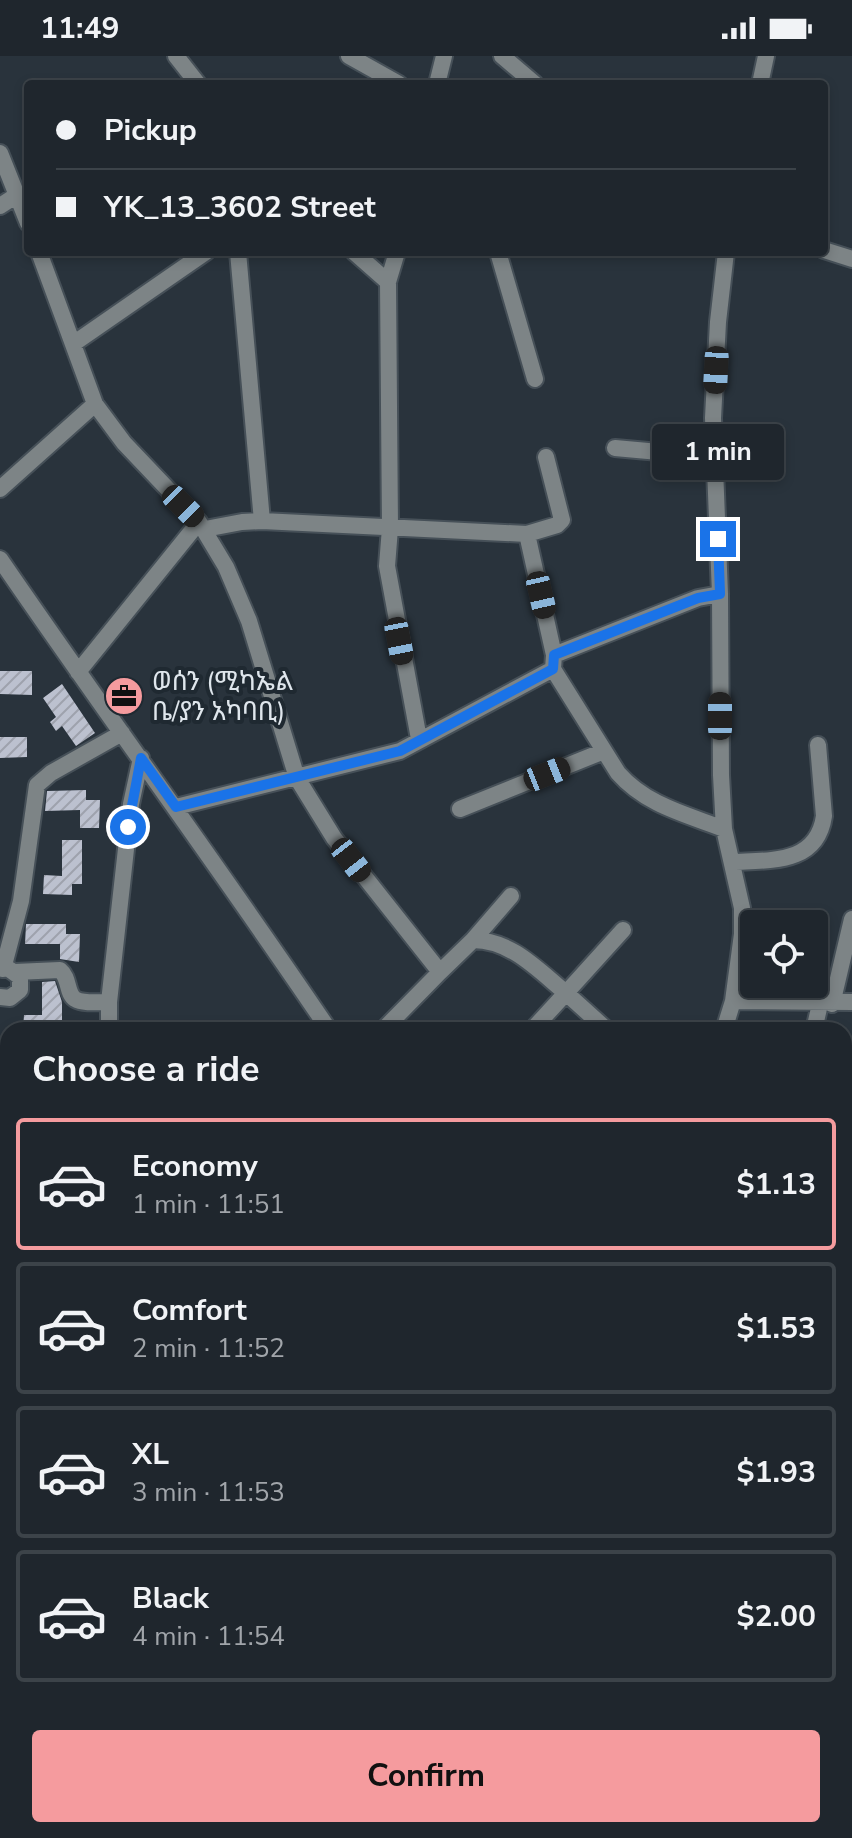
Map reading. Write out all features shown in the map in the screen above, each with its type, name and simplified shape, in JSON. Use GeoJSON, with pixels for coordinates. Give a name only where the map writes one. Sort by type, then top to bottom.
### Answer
{"type":"FeatureCollection","features":[{"type":"Feature","properties":{"kind":"street"},"geometry":{"type":"LineString","coordinates":[[176,56],[195,80]]}},
{"type":"Feature","properties":{"kind":"street"},"geometry":{"type":"LineString","coordinates":[[349,56],[392,80]]}},
{"type":"Feature","properties":{"kind":"street"},"geometry":{"type":"LineString","coordinates":[[438,80],[444,56]]}},
{"type":"Feature","properties":{"kind":"street"},"geometry":{"type":"LineString","coordinates":[[502,56],[531,80]]}},
{"type":"Feature","properties":{"kind":"street"},"geometry":{"type":"LineString","coordinates":[[761,80],[766,56]]}},
{"type":"Feature","properties":{"kind":"street"},"geometry":{"type":"LineString","coordinates":[[0,153],[24,210]]}},
{"type":"Feature","properties":{"kind":"street"},"geometry":{"type":"LineString","coordinates":[[0,206],[17,195]]}},
{"type":"Feature","properties":{"kind":"street"},"geometry":{"type":"LineString","coordinates":[[828,251],[852,259]]}},
{"type":"Feature","properties":{"kind":"street"},"geometry":{"type":"LineString","coordinates":[[40,256],[95,404],[124,443],[202,526],[226,567],[249,621],[297,778],[334,838],[440,972]]}},
{"type":"Feature","properties":{"kind":"street"},"geometry":{"type":"LineString","coordinates":[[73,344],[200,256]]}},
{"type":"Feature","properties":{"kind":"street"},"geometry":{"type":"LineString","coordinates":[[238,256],[262,521]]}},
{"type":"Feature","properties":{"kind":"street"},"geometry":{"type":"LineString","coordinates":[[359,256],[388,282]]}},
{"type":"Feature","properties":{"kind":"street"},"geometry":{"type":"LineString","coordinates":[[396,256],[388,282],[390,528],[387,566],[419,739]]}},
{"type":"Feature","properties":{"kind":"street"},"geometry":{"type":"LineString","coordinates":[[499,256],[535,379]]}},
{"type":"Feature","properties":{"kind":"street"},"geometry":{"type":"LineString","coordinates":[[726,256],[718,322],[714,457],[720,594],[721,775],[724,829],[742,908],[742,934],[733,1001],[726,1022]]}},
{"type":"Feature","properties":{"kind":"street"},"geometry":{"type":"LineString","coordinates":[[0,489],[95,404]]}},
{"type":"Feature","properties":{"kind":"street"},"geometry":{"type":"LineString","coordinates":[[615,448],[714,457]]}},
{"type":"Feature","properties":{"kind":"street"},"geometry":{"type":"LineString","coordinates":[[78,672],[202,526],[262,521],[527,534],[557,525],[562,520],[546,457]]}},
{"type":"Feature","properties":{"kind":"street"},"geometry":{"type":"LineString","coordinates":[[527,534],[554,662],[604,751],[631,788],[654,803],[724,829]]}},
{"type":"Feature","properties":{"kind":"street"},"geometry":{"type":"LineString","coordinates":[[0,559],[324,1022]]}},
{"type":"Feature","properties":{"kind":"street"},"geometry":{"type":"LineString","coordinates":[[176,807],[400,751],[554,662],[698,598],[720,594]]}},
{"type":"Feature","properties":{"kind":"street"},"geometry":{"type":"LineString","coordinates":[[6,971],[21,901],[37,785],[51,773],[122,733]]}},
{"type":"Feature","properties":{"kind":"street"},"geometry":{"type":"LineString","coordinates":[[733,862],[789,857],[809,848],[816,840],[824,816],[818,745]]}},
{"type":"Feature","properties":{"kind":"street"},"geometry":{"type":"LineString","coordinates":[[460,809],[604,751]]}},
{"type":"Feature","properties":{"kind":"street"},"geometry":{"type":"LineString","coordinates":[[109,1022],[131,804],[141,758]]}},
{"type":"Feature","properties":{"kind":"street"},"geometry":{"type":"LineString","coordinates":[[391,1022],[473,940],[511,896]]}},
{"type":"Feature","properties":{"kind":"street"},"geometry":{"type":"LineString","coordinates":[[814,1022],[814,1004],[852,919]]}},
{"type":"Feature","properties":{"kind":"street"},"geometry":{"type":"LineString","coordinates":[[539,1022],[623,930]]}},
{"type":"Feature","properties":{"kind":"street"},"geometry":{"type":"LineString","coordinates":[[473,940],[488,940],[515,951],[598,1022]]}},
{"type":"Feature","properties":{"kind":"street"},"geometry":{"type":"LineString","coordinates":[[6,971],[60,970],[68,979],[71,995],[76,999],[109,1002]]}},
{"type":"Feature","properties":{"kind":"street"},"geometry":{"type":"LineString","coordinates":[[0,997],[10,998],[20,990],[20,977],[6,971]]}},
{"type":"Feature","properties":{"kind":"street"},"geometry":{"type":"LineString","coordinates":[[733,1001],[852,1002]]}},
{"type":"Feature","properties":{"kind":"building"},"geometry":{"type":"Polygon","coordinates":[[[0,671],[32,671],[32,695],[0,694],[0,671]]]}},
{"type":"Feature","properties":{"kind":"building"},"geometry":{"type":"Polygon","coordinates":[[[62,684],[95,733],[76,746],[62,726],[56,731],[50,722],[56,717],[43,698],[62,684]]]}},
{"type":"Feature","properties":{"kind":"building"},"geometry":{"type":"Polygon","coordinates":[[[0,737],[27,737],[27,757],[0,758],[0,737]]]}},
{"type":"Feature","properties":{"kind":"building"},"geometry":{"type":"Polygon","coordinates":[[[86,790],[86,800],[100,800],[99,828],[80,828],[80,810],[45,811],[47,791],[86,790]]]}},
{"type":"Feature","properties":{"kind":"building"},"geometry":{"type":"Polygon","coordinates":[[[62,840],[82,840],[82,884],[72,884],[72,895],[43,894],[44,875],[62,876],[62,840]]]}},
{"type":"Feature","properties":{"kind":"building"},"geometry":{"type":"Polygon","coordinates":[[[26,924],[66,924],[66,934],[80,934],[79,962],[60,959],[60,944],[25,944],[26,924]]]}},
{"type":"Feature","properties":{"kind":"building"},"geometry":{"type":"Polygon","coordinates":[[[55,981],[62,1002],[62,1022],[24,1022],[24,1015],[42,1015],[42,982],[55,981]]]}},
{"type":"Feature","properties":{"kind":"place","name":"ወሰን (ሚካኤል ቤ/ያን አካባቢ)"},"geometry":{"type":"Point","coordinates":[124,696]}},
{"type":"Feature","properties":{"kind":"route"},"geometry":{"type":"LineString","coordinates":[[128,827],[141,758],[176,807],[400,751],[553,669],[554,655],[698,598],[720,594],[718,539]]}}]}
